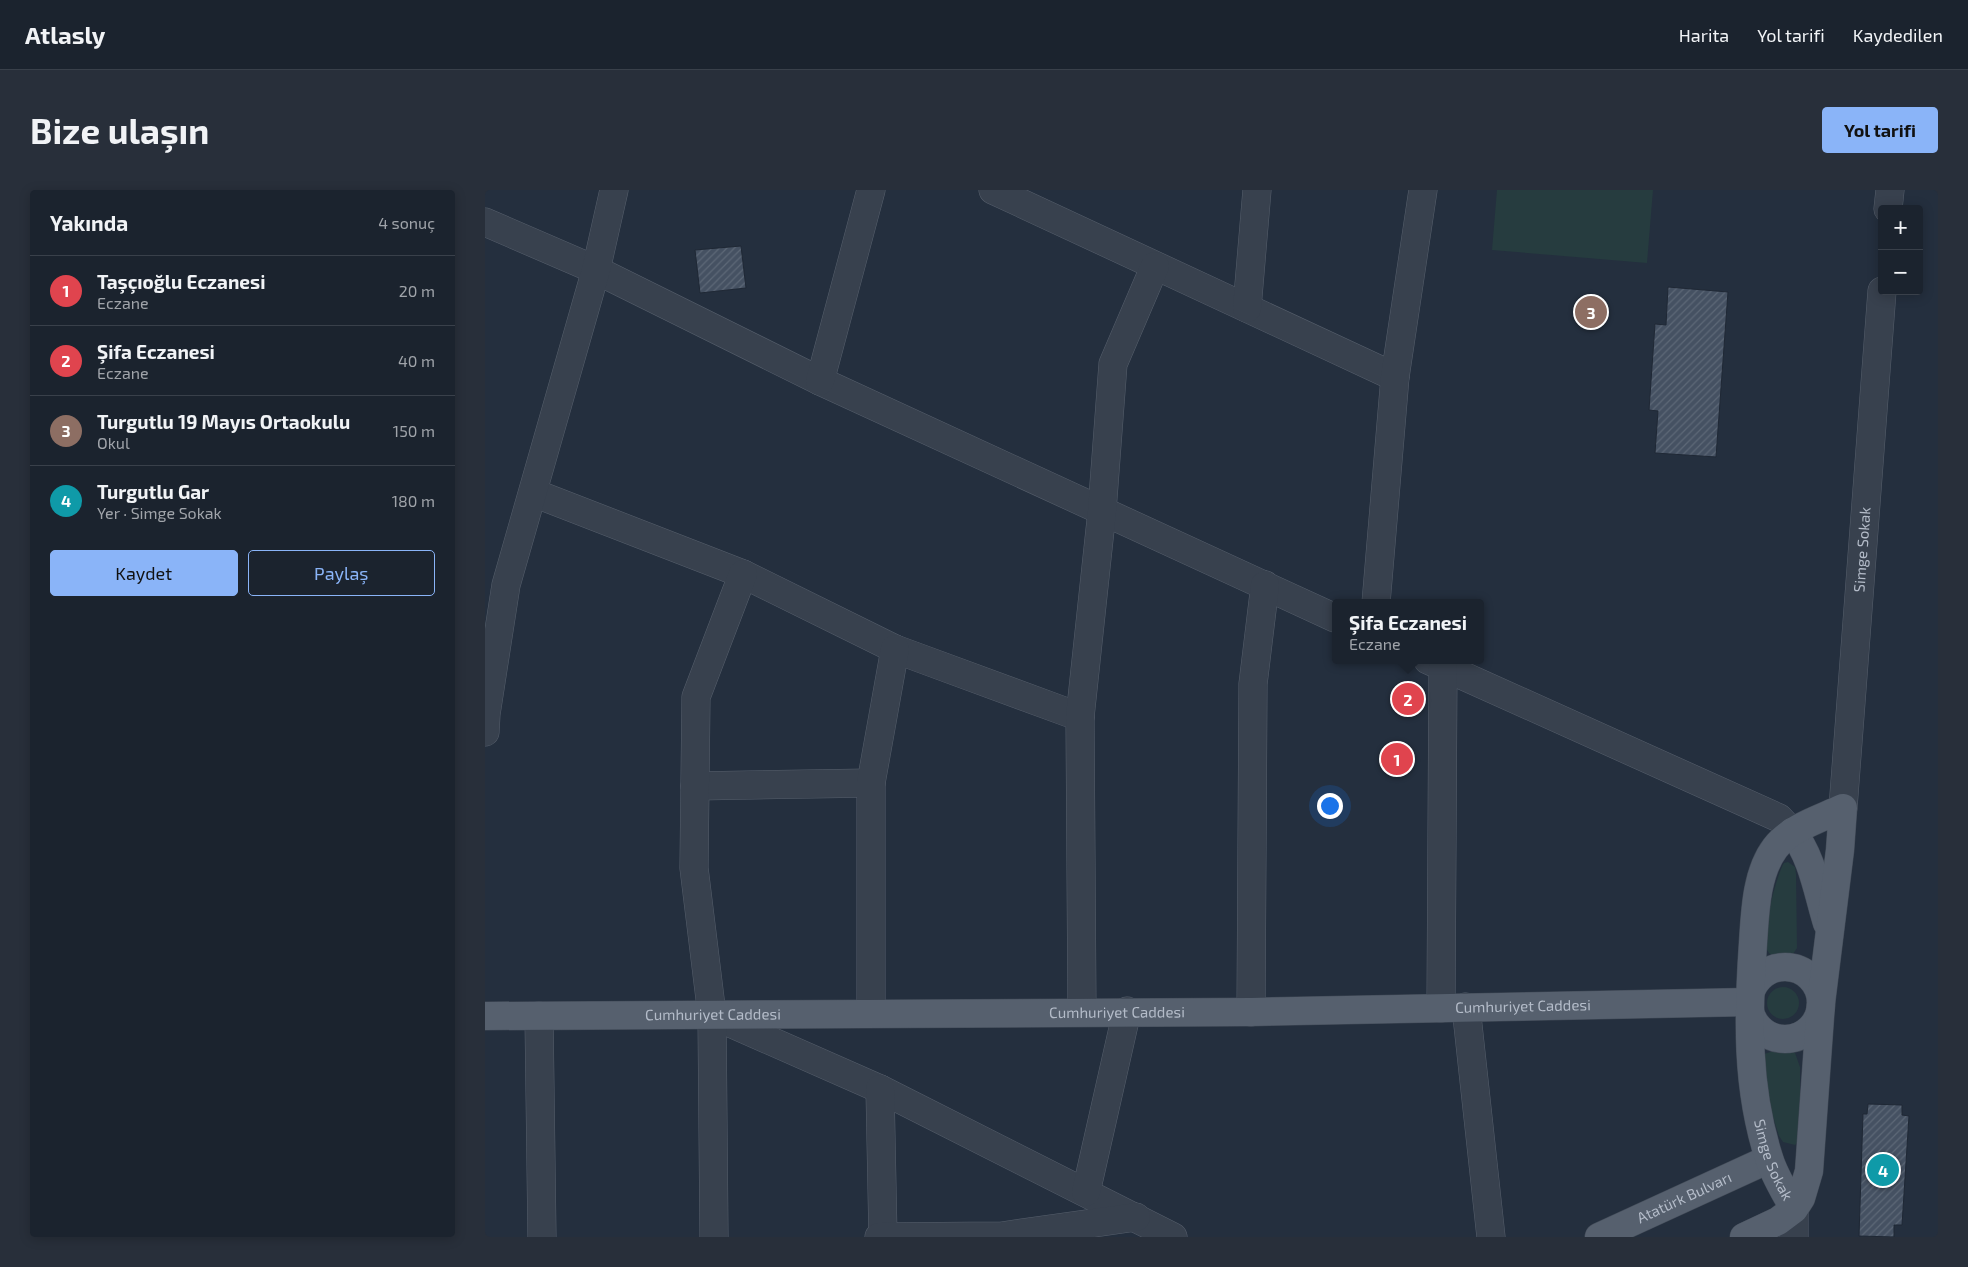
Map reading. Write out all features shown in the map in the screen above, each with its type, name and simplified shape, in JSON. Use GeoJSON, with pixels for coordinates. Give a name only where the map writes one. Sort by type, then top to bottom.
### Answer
{"type":"FeatureCollection","features":[{"type":"Feature","properties":{"kind":"main road","name":"Simge Sokak"},"geometry":{"type":"LineString","coordinates":[[1794,1209],[1769,1159],[1752,1078],[1749,1002],[1759,890],[1766,864],[1774,850],[1792,832],[1843,808]]}},
{"type":"Feature","properties":{"kind":"main road","name":"Simge Sokak"},"geometry":{"type":"LineString","coordinates":[[1794,1209],[1801,1198],[1809,1170],[1821,1002],[1843,808]]}},
{"type":"Feature","properties":{"kind":"main road"},"geometry":{"type":"LineString","coordinates":[[1792,832],[1797,838],[1807,861],[1830,933]]}},
{"type":"Feature","properties":{"kind":"main road"},"geometry":{"type":"LineString","coordinates":[[1779,967],[1791,967],[1803,972],[1812,979],[1819,990],[1821,1002],[1815,1024],[1796,1038],[1773,1038],[1755,1024],[1750,1014],[1751,990],[1762,975],[1779,967]]}},
{"type":"Feature","properties":{"kind":"main road","name":"Cumhuriyet Caddesi"},"geometry":{"type":"LineString","coordinates":[[485,1016],[1082,1011],[1251,1012],[1749,1002]]}},
{"type":"Feature","properties":{"kind":"main road","name":"Atatürk Bulvarı"},"geometry":{"type":"LineString","coordinates":[[1599,1237],[1769,1159]]}},
{"type":"Feature","properties":{"kind":"main road"},"geometry":{"type":"LineString","coordinates":[[1743,1237],[1778,1221],[1794,1209]]}},
{"type":"Feature","properties":{"kind":"street"},"geometry":{"type":"LineString","coordinates":[[485,732],[485,714],[506,585],[534,493],[596,270],[614,190]]}},
{"type":"Feature","properties":{"kind":"street"},"geometry":{"type":"LineString","coordinates":[[820,382],[871,190]]}},
{"type":"Feature","properties":{"kind":"street"},"geometry":{"type":"LineString","coordinates":[[993,190],[1395,377]]}},
{"type":"Feature","properties":{"kind":"street"},"geometry":{"type":"LineString","coordinates":[[1247,308],[1257,190]]}},
{"type":"Feature","properties":{"kind":"street"},"geometry":{"type":"LineString","coordinates":[[1376,599],[1395,377],[1423,190]]}},
{"type":"Feature","properties":{"kind":"street"},"geometry":{"type":"LineString","coordinates":[[1888,205],[1890,190]]}},
{"type":"Feature","properties":{"kind":"street"},"geometry":{"type":"LineString","coordinates":[[485,222],[596,270],[820,382],[1332,617]]}},
{"type":"Feature","properties":{"kind":"street"},"geometry":{"type":"LineString","coordinates":[[1082,1011],[1079,717],[1102,511],[1113,364],[1155,266]]}},
{"type":"Feature","properties":{"kind":"street","name":"Simge Sokak"},"geometry":{"type":"LineString","coordinates":[[1843,808],[1882,295]]}},
{"type":"Feature","properties":{"kind":"street"},"geometry":{"type":"LineString","coordinates":[[534,493],[743,574],[895,649],[1079,717]]}},
{"type":"Feature","properties":{"kind":"street"},"geometry":{"type":"LineString","coordinates":[[715,1237],[712,1015],[694,868],[696,696],[743,574]]}},
{"type":"Feature","properties":{"kind":"street"},"geometry":{"type":"LineString","coordinates":[[1251,1012],[1253,684],[1265,585]]}},
{"type":"Feature","properties":{"kind":"street"},"geometry":{"type":"LineString","coordinates":[[871,1013],[871,784],[895,649]]}},
{"type":"Feature","properties":{"kind":"street"},"geometry":{"type":"LineString","coordinates":[[1491,1237],[1454,1008],[1435,664],[1779,818],[1792,832]]}},
{"type":"Feature","properties":{"kind":"street"},"geometry":{"type":"LineString","coordinates":[[695,786],[871,784]]}},
{"type":"Feature","properties":{"kind":"street"},"geometry":{"type":"LineString","coordinates":[[1086,1192],[1127,1011]]}},
{"type":"Feature","properties":{"kind":"street"},"geometry":{"type":"LineString","coordinates":[[712,1015],[880,1088],[1173,1237]]}},
{"type":"Feature","properties":{"kind":"street"},"geometry":{"type":"LineString","coordinates":[[539,1016],[542,1237]]}},
{"type":"Feature","properties":{"kind":"street"},"geometry":{"type":"LineString","coordinates":[[880,1088],[883,1237]]}},
{"type":"Feature","properties":{"kind":"street"},"geometry":{"type":"LineString","coordinates":[[1794,1209],[1794,1237]]}},
{"type":"Feature","properties":{"kind":"street"},"geometry":{"type":"LineString","coordinates":[[879,1237],[1002,1236],[1071,1232],[1136,1217]]}},
{"type":"Feature","properties":{"kind":"green space"},"geometry":{"type":"Polygon","coordinates":[[[1497,190],[1653,190],[1647,263],[1492,250],[1497,190]]]}},
{"type":"Feature","properties":{"kind":"green space"},"geometry":{"type":"Polygon","coordinates":[[[1788,862],[1795,867],[1796,874],[1797,948],[1791,957],[1779,957],[1769,953],[1765,946],[1764,938],[1778,877],[1784,863],[1788,862]]]}},
{"type":"Feature","properties":{"kind":"green space"},"geometry":{"type":"Polygon","coordinates":[[[1783,987],[1794,992],[1799,1003],[1794,1014],[1783,1019],[1772,1014],[1767,1003],[1772,992],[1783,987]]]}},
{"type":"Feature","properties":{"kind":"green space"},"geometry":{"type":"Polygon","coordinates":[[[1783,1048],[1795,1053],[1800,1067],[1800,1134],[1799,1141],[1795,1145],[1783,1142],[1779,1136],[1761,1078],[1764,1054],[1783,1048]]]}},
{"type":"Feature","properties":{"kind":"building"},"geometry":{"type":"Polygon","coordinates":[[[741,246],[746,288],[700,293],[695,250],[741,246]]]}},
{"type":"Feature","properties":{"kind":"building"},"geometry":{"type":"Polygon","coordinates":[[[1668,287],[1728,292],[1716,457],[1655,453],[1658,411],[1649,410],[1655,324],[1666,325],[1668,287]]]}},
{"type":"Feature","properties":{"kind":"building"},"geometry":{"type":"Polygon","coordinates":[[[1868,1104],[1902,1105],[1902,1115],[1909,1116],[1902,1225],[1894,1225],[1894,1237],[1859,1236],[1863,1114],[1867,1114],[1868,1104]]]}},
{"type":"Feature","properties":{"kind":"place","name":"Turgutlu 19 Mayıs Ortaokulu"},"geometry":{"type":"Point","coordinates":[1591,312]}},
{"type":"Feature","properties":{"kind":"place","name":"Şifa Eczanesi"},"geometry":{"type":"Point","coordinates":[1408,699]}},
{"type":"Feature","properties":{"kind":"place","name":"Taşçıoğlu Eczanesi"},"geometry":{"type":"Point","coordinates":[1397,759]}},
{"type":"Feature","properties":{"kind":"place","name":"Turgutlu Gar"},"geometry":{"type":"Point","coordinates":[1883,1170]}}]}
